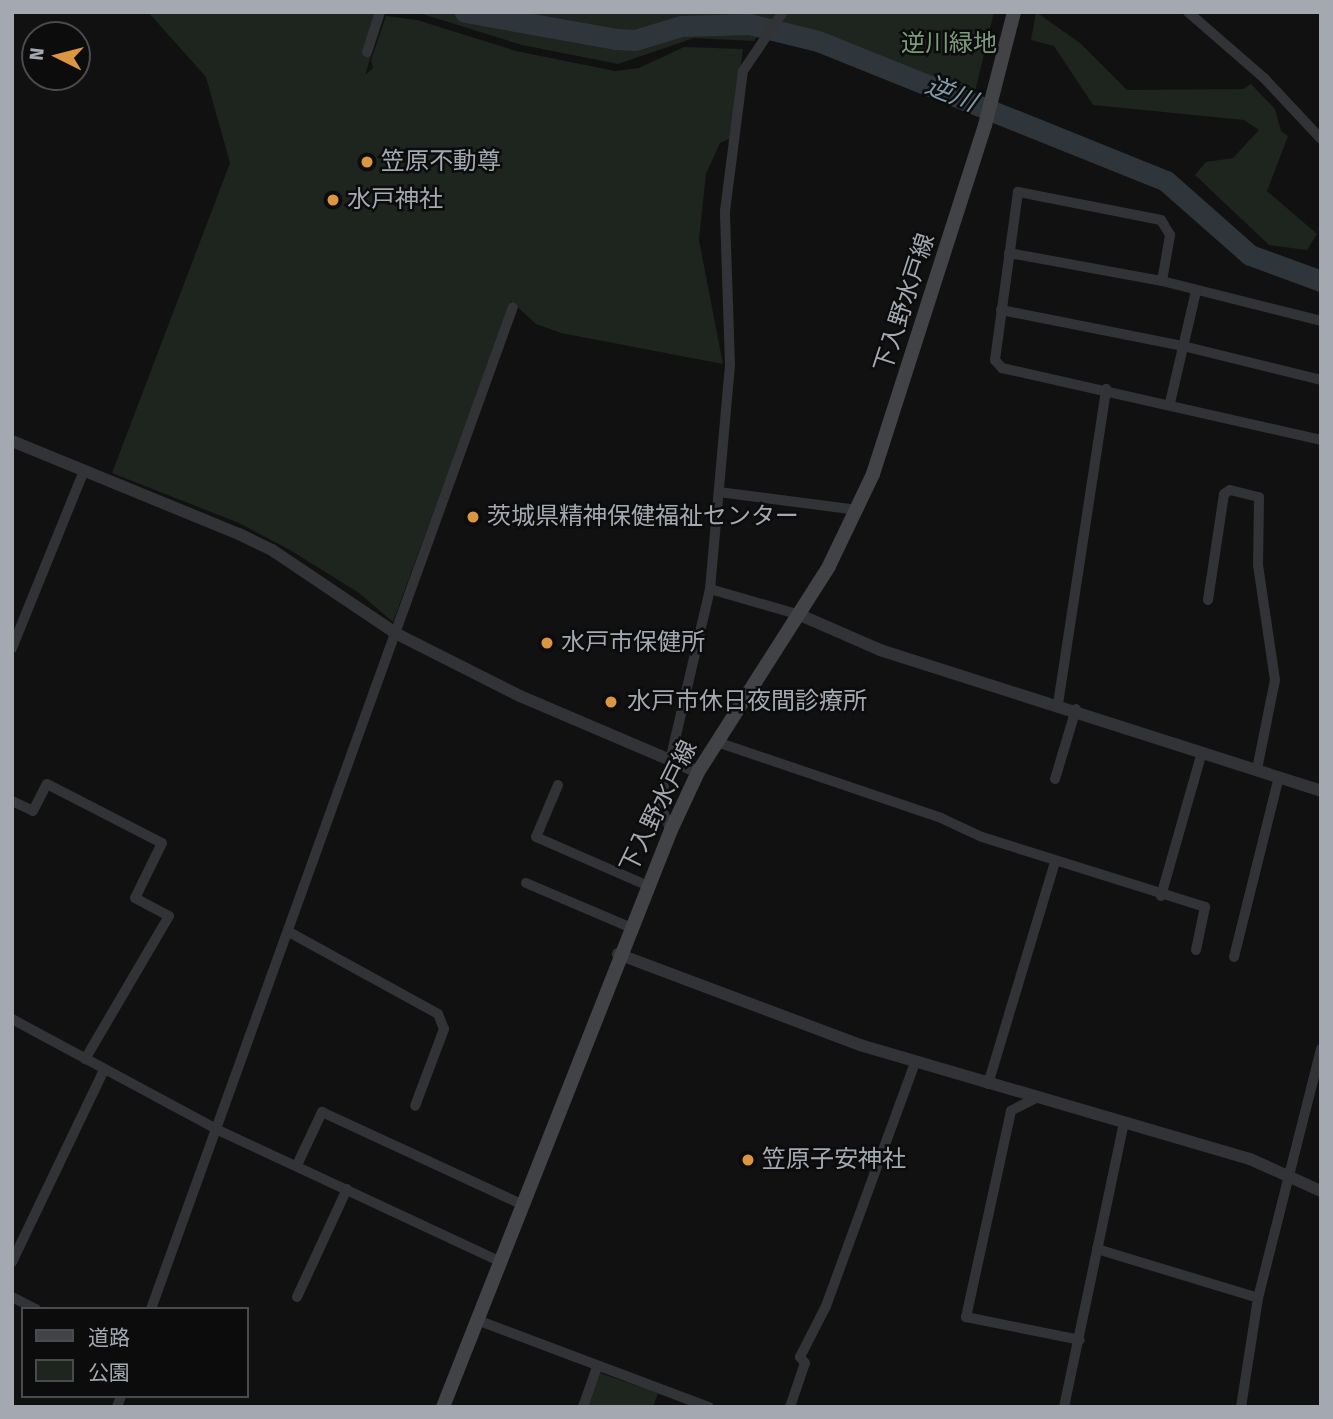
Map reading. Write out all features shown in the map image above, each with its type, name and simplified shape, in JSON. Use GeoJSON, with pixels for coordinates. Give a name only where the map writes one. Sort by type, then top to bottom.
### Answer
{"type":"FeatureCollection","features":[{"type":"Feature","properties":{"kind":"main road","name":"下入野水戸線"},"geometry":{"type":"LineString","coordinates":[[443,1407],[618,954],[671,830],[698,772],[800,615],[858,510],[886,436],[985,125],[1014,12]]}},
{"type":"Feature","properties":{"kind":"street"},"geometry":{"type":"LineString","coordinates":[[367,52],[380,12]]}},
{"type":"Feature","properties":{"kind":"street"},"geometry":{"type":"LineString","coordinates":[[1188,12],[1264,78],[1321,139]]}},
{"type":"Feature","properties":{"kind":"street"},"geometry":{"type":"LineString","coordinates":[[670,761],[710,589],[730,365],[725,211],[743,71],[761,41],[783,13]]}},
{"type":"Feature","properties":{"kind":"street"},"geometry":{"type":"LineString","coordinates":[[1161,281],[1170,235],[1161,220],[1018,192],[995,360],[1002,368],[1170,403],[1321,440]]}},
{"type":"Feature","properties":{"kind":"street"},"geometry":{"type":"LineString","coordinates":[[1009,253],[1161,281],[1321,321]]}},
{"type":"Feature","properties":{"kind":"street"},"geometry":{"type":"LineString","coordinates":[[1170,403],[1196,291]]}},
{"type":"Feature","properties":{"kind":"street"},"geometry":{"type":"LineString","coordinates":[[152,1307],[218,1130],[513,307]]}},
{"type":"Feature","properties":{"kind":"street"},"geometry":{"type":"LineString","coordinates":[[1001,310],[1183,346],[1321,380]]}},
{"type":"Feature","properties":{"kind":"street"},"geometry":{"type":"LineString","coordinates":[[1058,704],[1107,389]]}},
{"type":"Feature","properties":{"kind":"street"},"geometry":{"type":"LineString","coordinates":[[12,441],[272,550],[397,634],[520,696],[698,772]]}},
{"type":"Feature","properties":{"kind":"street"},"geometry":{"type":"LineString","coordinates":[[12,648],[83,473]]}},
{"type":"Feature","properties":{"kind":"street"},"geometry":{"type":"LineString","coordinates":[[1208,600],[1224,494],[1230,490],[1259,497],[1258,565],[1275,680],[1257,769]]}},
{"type":"Feature","properties":{"kind":"street"},"geometry":{"type":"LineString","coordinates":[[719,492],[858,510]]}},
{"type":"Feature","properties":{"kind":"street"},"geometry":{"type":"LineString","coordinates":[[710,589],[800,615],[880,650],[1076,709],[1321,791]]}},
{"type":"Feature","properties":{"kind":"street"},"geometry":{"type":"LineString","coordinates":[[1055,779],[1076,709]]}},
{"type":"Feature","properties":{"kind":"street"},"geometry":{"type":"LineString","coordinates":[[717,743],[1055,862],[1161,896],[1205,907],[1196,950]]}},
{"type":"Feature","properties":{"kind":"street"},"geometry":{"type":"LineString","coordinates":[[1161,896],[1202,751]]}},
{"type":"Feature","properties":{"kind":"street"},"geometry":{"type":"LineString","coordinates":[[1234,957],[1279,777]]}},
{"type":"Feature","properties":{"kind":"street"},"geometry":{"type":"LineString","coordinates":[[12,800],[33,811],[47,784],[162,843],[135,898],[169,916],[85,1059]]}},
{"type":"Feature","properties":{"kind":"street"},"geometry":{"type":"LineString","coordinates":[[558,785],[536,837],[646,885]]}},
{"type":"Feature","properties":{"kind":"street"},"geometry":{"type":"LineString","coordinates":[[664,787],[661,807],[671,830]]}},
{"type":"Feature","properties":{"kind":"street"},"geometry":{"type":"LineString","coordinates":[[988,1084],[1055,862]]}},
{"type":"Feature","properties":{"kind":"street"},"geometry":{"type":"LineString","coordinates":[[526,883],[629,927]]}},
{"type":"Feature","properties":{"kind":"street"},"geometry":{"type":"LineString","coordinates":[[289,932],[438,1014],[443,1029],[415,1106]]}},
{"type":"Feature","properties":{"kind":"street"},"geometry":{"type":"LineString","coordinates":[[618,954],[915,1063],[1124,1123],[1287,1174],[1321,1191]]}},
{"type":"Feature","properties":{"kind":"street"},"geometry":{"type":"LineString","coordinates":[[12,1019],[218,1130],[499,1261]]}},
{"type":"Feature","properties":{"kind":"street"},"geometry":{"type":"LineString","coordinates":[[1241,1407],[1258,1298],[1287,1174],[1321,1049]]}},
{"type":"Feature","properties":{"kind":"street"},"geometry":{"type":"LineString","coordinates":[[790,1407],[805,1363],[800,1357],[827,1306],[915,1063]]}},
{"type":"Feature","properties":{"kind":"street"},"geometry":{"type":"LineString","coordinates":[[12,1262],[104,1070]]}},
{"type":"Feature","properties":{"kind":"street"},"geometry":{"type":"LineString","coordinates":[[1036,1098],[1011,1111],[967,1317],[1080,1340]]}},
{"type":"Feature","properties":{"kind":"street"},"geometry":{"type":"LineString","coordinates":[[297,1165],[321,1111],[521,1204]]}},
{"type":"Feature","properties":{"kind":"street"},"geometry":{"type":"LineString","coordinates":[[1064,1407],[1124,1123]]}},
{"type":"Feature","properties":{"kind":"street"},"geometry":{"type":"LineString","coordinates":[[297,1297],[347,1189]]}},
{"type":"Feature","properties":{"kind":"street"},"geometry":{"type":"LineString","coordinates":[[1097,1249],[1258,1298]]}},
{"type":"Feature","properties":{"kind":"street"},"geometry":{"type":"LineString","coordinates":[[12,1297],[32,1307]]}},
{"type":"Feature","properties":{"kind":"street"},"geometry":{"type":"LineString","coordinates":[[477,1320],[688,1403],[709,1407]]}},
{"type":"Feature","properties":{"kind":"street"},"geometry":{"type":"LineString","coordinates":[[583,1407],[597,1367]]}},
{"type":"Feature","properties":{"kind":"green space"},"geometry":{"type":"Polygon","coordinates":[[[148,12],[385,12],[365,75],[373,68],[371,60],[386,16],[417,20],[516,51],[615,71],[639,68],[684,47],[743,49],[731,138],[720,143],[706,174],[699,240],[723,364],[561,333],[536,324],[511,301],[393,622],[359,593],[290,550],[239,523],[112,473],[230,163],[206,77],[148,12]]]}},
{"type":"Feature","properties":{"kind":"green space","name":"逆川緑地"},"geometry":{"type":"Polygon","coordinates":[[[416,12],[994,12],[975,92],[770,19],[754,41],[694,38],[618,64],[522,45],[416,12]]]}},
{"type":"Feature","properties":{"kind":"green space"},"geometry":{"type":"Polygon","coordinates":[[[1036,12],[1080,43],[1127,90],[1243,89],[1251,84],[1275,109],[1281,131],[1288,136],[1267,191],[1317,234],[1307,250],[1269,245],[1195,175],[1206,162],[1233,158],[1259,130],[1244,120],[1093,105],[1054,46],[1031,40],[1036,12]]]}},
{"type":"Feature","properties":{"kind":"green space"},"geometry":{"type":"Polygon","coordinates":[[[600,1373],[658,1393],[653,1407],[588,1407],[600,1373]]]}},
{"type":"Feature","properties":{"kind":"waterway","name":"逆川"},"geometry":{"type":"LineString","coordinates":[[465,12],[616,39],[635,40],[681,26],[749,24],[818,41],[1166,181],[1250,255],[1321,281]]}},
{"type":"Feature","properties":{"kind":"place","name":"笠原不動尊"},"geometry":{"type":"Point","coordinates":[367,162]}},
{"type":"Feature","properties":{"kind":"place","name":"水戸神社"},"geometry":{"type":"Point","coordinates":[333,200]}},
{"type":"Feature","properties":{"kind":"place","name":"茨城県精神保健福祉センター"},"geometry":{"type":"Point","coordinates":[473,517]}},
{"type":"Feature","properties":{"kind":"place","name":"水戸市保健所"},"geometry":{"type":"Point","coordinates":[547,643]}},
{"type":"Feature","properties":{"kind":"place","name":"水戸市休日夜間診療所"},"geometry":{"type":"Point","coordinates":[611,702]}},
{"type":"Feature","properties":{"kind":"place","name":"笠原子安神社"},"geometry":{"type":"Point","coordinates":[748,1160]}}]}
